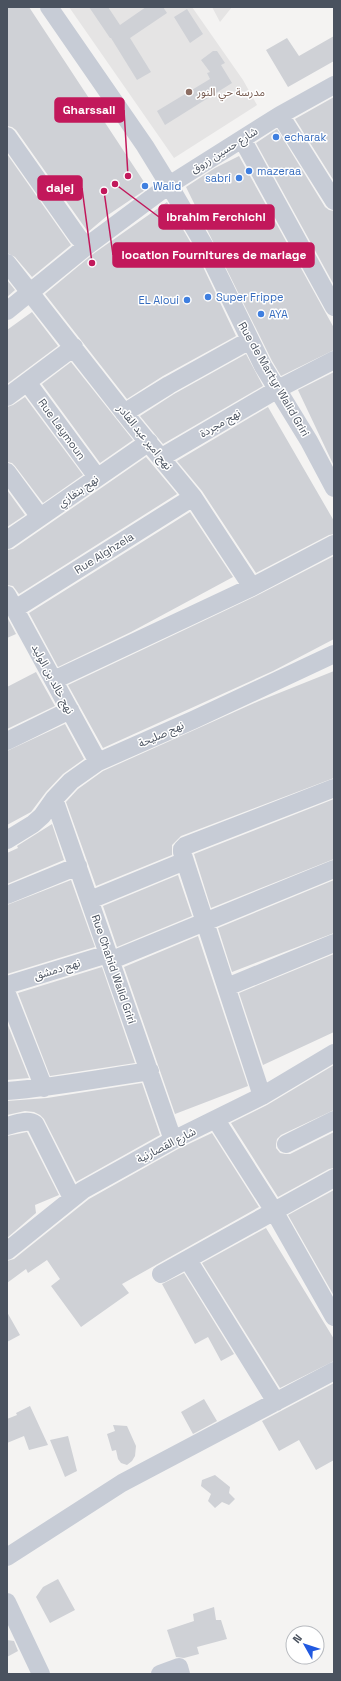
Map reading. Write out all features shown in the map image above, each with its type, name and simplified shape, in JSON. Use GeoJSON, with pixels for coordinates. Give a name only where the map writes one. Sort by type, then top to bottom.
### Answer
{"type":"FeatureCollection","features":[{"type":"Feature","properties":{"kind":"street","name":"Rue de Martyr Walid Griri"},"geometry":{"type":"LineString","coordinates":[[49,7],[145,146],[169,185],[204,245],[250,340],[334,488]]}},
{"type":"Feature","properties":{"kind":"street","name":"شارع حسين زروق"},"geometry":{"type":"LineString","coordinates":[[7,311],[87,246],[169,185],[280,115],[334,85]]}},
{"type":"Feature","properties":{"kind":"street"},"geometry":{"type":"LineString","coordinates":[[280,115],[334,201]]}},
{"type":"Feature","properties":{"kind":"street"},"geometry":{"type":"LineString","coordinates":[[7,136],[78,237],[87,246]]}},
{"type":"Feature","properties":{"kind":"street"},"geometry":{"type":"LineString","coordinates":[[242,139],[334,307]]}},
{"type":"Feature","properties":{"kind":"street","name":"نهج امير عبد القادر"},"geometry":{"type":"LineString","coordinates":[[7,263],[193,497],[252,587]]}},
{"type":"Feature","properties":{"kind":"street"},"geometry":{"type":"LineString","coordinates":[[124,412],[168,385],[250,340]]}},
{"type":"Feature","properties":{"kind":"street"},"geometry":{"type":"LineString","coordinates":[[7,397],[74,346]]}},
{"type":"Feature","properties":{"kind":"street","name":"نهج مجردة"},"geometry":{"type":"LineString","coordinates":[[162,457],[278,389],[334,360]]}},
{"type":"Feature","properties":{"kind":"street","name":"Rue Laymoun"},"geometry":{"type":"LineString","coordinates":[[27,382],[97,477]]}},
{"type":"Feature","properties":{"kind":"street","name":"نهج بنغازي"},"geometry":{"type":"LineString","coordinates":[[7,540],[149,442]]}},
{"type":"Feature","properties":{"kind":"street"},"geometry":{"type":"LineString","coordinates":[[7,472],[40,517]]}},
{"type":"Feature","properties":{"kind":"street","name":"Rue Alghzela"},"geometry":{"type":"LineString","coordinates":[[11,602],[193,497]]}},
{"type":"Feature","properties":{"kind":"street"},"geometry":{"type":"LineString","coordinates":[[54,680],[252,587],[334,544]]}},
{"type":"Feature","properties":{"kind":"street","name":"نهج خالد بن الوليد"},"geometry":{"type":"LineString","coordinates":[[11,602],[98,762]]}},
{"type":"Feature","properties":{"kind":"street","name":"نهج صليحة"},"geometry":{"type":"LineString","coordinates":[[7,840],[33,824],[42,816],[54,799],[71,781],[98,762],[334,654]]}},
{"type":"Feature","properties":{"kind":"street"},"geometry":{"type":"LineString","coordinates":[[7,741],[70,710]]}},
{"type":"Feature","properties":{"kind":"street"},"geometry":{"type":"LineString","coordinates":[[262,1096],[182,849],[185,846],[334,788]]}},
{"type":"Feature","properties":{"kind":"street","name":"Rue Chahid Walid Griri"},"geometry":{"type":"LineString","coordinates":[[54,799],[173,1140]]}},
{"type":"Feature","properties":{"kind":"street"},"geometry":{"type":"LineString","coordinates":[[90,900],[185,861]]}},
{"type":"Feature","properties":{"kind":"street"},"geometry":{"type":"LineString","coordinates":[[7,895],[78,866]]}},
{"type":"Feature","properties":{"kind":"street","name":"نهج دمشق"},"geometry":{"type":"LineString","coordinates":[[7,985],[110,957],[205,922],[334,869]]}},
{"type":"Feature","properties":{"kind":"street"},"geometry":{"type":"LineString","coordinates":[[227,987],[334,943]]}},
{"type":"Feature","properties":{"kind":"street"},"geometry":{"type":"LineString","coordinates":[[7,994],[44,1088]]}},
{"type":"Feature","properties":{"kind":"street","name":"شارع القصارنية"},"geometry":{"type":"LineString","coordinates":[[7,1251],[83,1190],[173,1140],[262,1096],[334,1053]]}},
{"type":"Feature","properties":{"kind":"street"},"geometry":{"type":"LineString","coordinates":[[7,1092],[150,1072]]}},
{"type":"Feature","properties":{"kind":"street"},"geometry":{"type":"LineString","coordinates":[[216,1120],[274,1211],[334,1317]]}},
{"type":"Feature","properties":{"kind":"street"},"geometry":{"type":"LineString","coordinates":[[286,1144],[334,1120]]}},
{"type":"Feature","properties":{"kind":"street"},"geometry":{"type":"LineString","coordinates":[[7,1126],[27,1122],[32,1122],[35,1124],[72,1198]]}},
{"type":"Feature","properties":{"kind":"street"},"geometry":{"type":"LineString","coordinates":[[161,1274],[334,1178]]}},
{"type":"Feature","properties":{"kind":"street"},"geometry":{"type":"LineString","coordinates":[[188,1260],[276,1402]]}},
{"type":"Feature","properties":{"kind":"street"},"geometry":{"type":"LineString","coordinates":[[7,1557],[122,1483],[334,1371]]}},
{"type":"Feature","properties":{"kind":"street"},"geometry":{"type":"LineString","coordinates":[[7,1602],[41,1674]]}},
{"type":"Feature","properties":{"kind":"street"},"geometry":{"type":"LineString","coordinates":[[160,1674],[182,1672]]}},
{"type":"Feature","properties":{"kind":"shaded area","name":"مدرسة حي النور"},"geometry":{"type":"Polygon","coordinates":[[[69,7],[192,7],[243,80],[257,105],[174,158],[69,7]]]}},
{"type":"Feature","properties":{"kind":"shaded area"},"geometry":{"type":"Polygon","coordinates":[[[212,7],[232,7],[220,22],[212,7]]]}},
{"type":"Feature","properties":{"kind":"building"},"geometry":{"type":"Polygon","coordinates":[[[7,7],[29,7],[148,188],[108,215],[88,232],[16,130],[7,126],[7,7]]]}},
{"type":"Feature","properties":{"kind":"building"},"geometry":{"type":"Polygon","coordinates":[[[89,7],[108,7],[120,25],[146,7],[163,7],[167,13],[130,38],[151,72],[137,80],[111,38],[89,7]]]}},
{"type":"Feature","properties":{"kind":"building"},"geometry":{"type":"Polygon","coordinates":[[[187,9],[203,34],[190,43],[174,17],[187,9]]]}},
{"type":"Feature","properties":{"kind":"building"},"geometry":{"type":"Polygon","coordinates":[[[334,36],[334,61],[288,87],[266,50],[287,38],[299,56],[334,36]]]}},
{"type":"Feature","properties":{"kind":"building"},"geometry":{"type":"Polygon","coordinates":[[[213,51],[217,51],[225,63],[221,65],[232,83],[165,125],[157,111],[210,79],[207,73],[210,72],[201,60],[213,51]]]}},
{"type":"Feature","properties":{"kind":"building"},"geometry":{"type":"Polygon","coordinates":[[[334,97],[334,181],[295,119],[334,97]]]}},
{"type":"Feature","properties":{"kind":"building"},"geometry":{"type":"Polygon","coordinates":[[[277,129],[325,207],[334,211],[334,285],[256,143],[277,129]]]}},
{"type":"Feature","properties":{"kind":"building"},"geometry":{"type":"Polygon","coordinates":[[[7,154],[71,245],[32,277],[15,257],[7,253],[7,154]]]}},
{"type":"Feature","properties":{"kind":"building"},"geometry":{"type":"Polygon","coordinates":[[[239,156],[334,328],[334,350],[281,376],[272,361],[186,187],[215,168],[239,156]]]}},
{"type":"Feature","properties":{"kind":"building"},"geometry":{"type":"Polygon","coordinates":[[[167,202],[195,250],[236,336],[163,376],[127,399],[45,294],[93,254],[167,202]]]}},
{"type":"Feature","properties":{"kind":"building"},"geometry":{"type":"Polygon","coordinates":[[[7,280],[15,290],[7,297],[7,280]]]}},
{"type":"Feature","properties":{"kind":"building"},"geometry":{"type":"Polygon","coordinates":[[[32,312],[58,346],[7,384],[7,330],[32,312]]]}},
{"type":"Feature","properties":{"kind":"building"},"geometry":{"type":"Polygon","coordinates":[[[246,354],[263,386],[163,444],[140,416],[174,394],[246,354]]]}},
{"type":"Feature","properties":{"kind":"building"},"geometry":{"type":"Polygon","coordinates":[[[71,362],[133,440],[100,463],[42,384],[71,362]]]}},
{"type":"Feature","properties":{"kind":"building"},"geometry":{"type":"Polygon","coordinates":[[[334,372],[334,466],[298,390],[334,372]]]}},
{"type":"Feature","properties":{"kind":"building"},"geometry":{"type":"Polygon","coordinates":[[[25,397],[83,475],[43,503],[15,466],[12,463],[7,462],[7,407],[25,397]]]}},
{"type":"Feature","properties":{"kind":"building"},"geometry":{"type":"Polygon","coordinates":[[[268,407],[334,521],[334,534],[329,535],[256,573],[202,491],[177,461],[268,407]]]}},
{"type":"Feature","properties":{"kind":"building"},"geometry":{"type":"Polygon","coordinates":[[[146,457],[177,494],[19,594],[13,586],[7,585],[7,550],[13,549],[146,457]]]}},
{"type":"Feature","properties":{"kind":"building"},"geometry":{"type":"Polygon","coordinates":[[[7,490],[25,515],[7,527],[7,490]]]}},
{"type":"Feature","properties":{"kind":"building"},"geometry":{"type":"Polygon","coordinates":[[[190,512],[233,577],[131,632],[58,667],[29,613],[190,512]]]}},
{"type":"Feature","properties":{"kind":"building"},"geometry":{"type":"Polygon","coordinates":[[[334,556],[334,639],[273,671],[103,748],[68,685],[256,596],[334,556]]]}},
{"type":"Feature","properties":{"kind":"building"},"geometry":{"type":"Polygon","coordinates":[[[7,617],[16,634],[7,638],[7,617]]]}},
{"type":"Feature","properties":{"kind":"building"},"geometry":{"type":"Polygon","coordinates":[[[334,671],[334,778],[181,836],[172,845],[172,855],[96,886],[66,802],[78,789],[103,771],[259,701],[334,671]]]}},
{"type":"Feature","properties":{"kind":"building"},"geometry":{"type":"Polygon","coordinates":[[[36,672],[55,706],[7,729],[7,687],[36,672]]]}},
{"type":"Feature","properties":{"kind":"building"},"geometry":{"type":"Polygon","coordinates":[[[65,724],[84,759],[63,774],[46,792],[31,812],[7,825],[7,751],[65,724]]]}},
{"type":"Feature","properties":{"kind":"building"},"geometry":{"type":"Polygon","coordinates":[[[334,799],[334,859],[211,908],[194,854],[334,799]]]}},
{"type":"Feature","properties":{"kind":"building"},"geometry":{"type":"Polygon","coordinates":[[[52,824],[64,860],[7,884],[7,853],[18,848],[17,846],[52,824]]]}},
{"type":"Feature","properties":{"kind":"building"},"geometry":{"type":"Polygon","coordinates":[[[178,875],[192,916],[117,947],[103,906],[178,875]]]}},
{"type":"Feature","properties":{"kind":"building"},"geometry":{"type":"Polygon","coordinates":[[[71,880],[95,947],[7,974],[7,905],[71,880]]]}},
{"type":"Feature","properties":{"kind":"building"},"geometry":{"type":"Polygon","coordinates":[[[334,880],[334,933],[232,972],[218,928],[334,880]]]}},
{"type":"Feature","properties":{"kind":"building"},"geometry":{"type":"Polygon","coordinates":[[[198,936],[248,1086],[175,1114],[124,967],[198,936]]]}},
{"type":"Feature","properties":{"kind":"building"},"geometry":{"type":"Polygon","coordinates":[[[334,954],[334,1032],[263,1065],[239,993],[334,954]]]}},
{"type":"Feature","properties":{"kind":"building"},"geometry":{"type":"Polygon","coordinates":[[[102,967],[135,1063],[50,1076],[18,993],[102,967]]]}},
{"type":"Feature","properties":{"kind":"building"},"geometry":{"type":"Polygon","coordinates":[[[7,1023],[29,1078],[7,1080],[7,1023]]]}},
{"type":"Feature","properties":{"kind":"building"},"geometry":{"type":"Polygon","coordinates":[[[334,1065],[334,1110],[281,1135],[277,1139],[276,1148],[280,1153],[290,1154],[334,1132],[334,1168],[329,1169],[278,1197],[231,1123],[267,1105],[334,1065]]]}},
{"type":"Feature","properties":{"kind":"building"},"geometry":{"type":"Polygon","coordinates":[[[142,1083],[160,1135],[76,1182],[44,1119],[40,1115],[34,1112],[25,1111],[7,1115],[7,1101],[47,1098],[142,1083]]]}},
{"type":"Feature","properties":{"kind":"building"},"geometry":{"type":"Polygon","coordinates":[[[27,1132],[59,1195],[35,1205],[36,1213],[7,1238],[7,1136],[27,1132]]]}},
{"type":"Feature","properties":{"kind":"building"},"geometry":{"type":"Polygon","coordinates":[[[212,1133],[259,1207],[122,1284],[129,1293],[81,1327],[51,1286],[60,1279],[47,1260],[28,1273],[26,1269],[7,1283],[7,1261],[14,1259],[89,1199],[178,1149],[212,1133]]]}},
{"type":"Feature","properties":{"kind":"building"},"geometry":{"type":"Polygon","coordinates":[[[334,1190],[334,1296],[288,1215],[334,1190]]]}},
{"type":"Feature","properties":{"kind":"building"},"geometry":{"type":"Polygon","coordinates":[[[266,1228],[334,1339],[334,1361],[280,1388],[202,1263],[266,1228]]]}},
{"type":"Feature","properties":{"kind":"building"},"geometry":{"type":"Polygon","coordinates":[[[184,1273],[234,1354],[221,1361],[208,1337],[195,1344],[162,1284],[184,1273]]]}},
{"type":"Feature","properties":{"kind":"building"},"geometry":{"type":"Polygon","coordinates":[[[7,1312],[20,1335],[7,1342],[7,1312]]]}},
{"type":"Feature","properties":{"kind":"building"},"geometry":{"type":"Polygon","coordinates":[[[334,1383],[334,1460],[316,1470],[299,1440],[279,1451],[262,1421],[334,1383]]]}},
{"type":"Feature","properties":{"kind":"building"},"geometry":{"type":"Polygon","coordinates":[[[204,1399],[217,1421],[193,1434],[181,1412],[204,1399]]]}},
{"type":"Feature","properties":{"kind":"building"},"geometry":{"type":"Polygon","coordinates":[[[30,1406],[48,1445],[29,1450],[24,1436],[7,1443],[7,1419],[17,1415],[16,1413],[30,1406]]]}},
{"type":"Feature","properties":{"kind":"building"},"geometry":{"type":"Polygon","coordinates":[[[113,1425],[127,1426],[136,1446],[135,1456],[127,1465],[121,1463],[118,1459],[116,1450],[112,1451],[107,1434],[115,1431],[113,1425]]]}},
{"type":"Feature","properties":{"kind":"building"},"geometry":{"type":"Polygon","coordinates":[[[68,1436],[77,1471],[65,1477],[50,1440],[68,1436]]]}},
{"type":"Feature","properties":{"kind":"building"},"geometry":{"type":"Polygon","coordinates":[[[215,1475],[230,1487],[229,1493],[235,1499],[229,1505],[222,1502],[215,1508],[208,1501],[211,1494],[201,1486],[202,1480],[215,1475]]]}},
{"type":"Feature","properties":{"kind":"building"},"geometry":{"type":"Polygon","coordinates":[[[58,1579],[75,1610],[50,1623],[36,1597],[43,1587],[58,1579]]]}},
{"type":"Feature","properties":{"kind":"building"},"geometry":{"type":"Polygon","coordinates":[[[214,1607],[216,1620],[221,1620],[227,1639],[197,1647],[199,1654],[184,1658],[176,1657],[167,1630],[194,1621],[193,1614],[214,1607]]]}},
{"type":"Feature","properties":{"kind":"building"},"geometry":{"type":"Polygon","coordinates":[[[7,1640],[14,1641],[18,1651],[7,1657],[7,1640]]]}},
{"type":"Feature","properties":{"kind":"place","name":"مدرسة حي النور"},"geometry":{"type":"Point","coordinates":[189,92]}},
{"type":"Feature","properties":{"kind":"place","name":"echarak"},"geometry":{"type":"Point","coordinates":[276,137]}},
{"type":"Feature","properties":{"kind":"place","name":"mazeraa"},"geometry":{"type":"Point","coordinates":[249,171]}},
{"type":"Feature","properties":{"kind":"place","name":"Gharssali"},"geometry":{"type":"Point","coordinates":[128,176]}},
{"type":"Feature","properties":{"kind":"place","name":"sabri"},"geometry":{"type":"Point","coordinates":[239,178]}},
{"type":"Feature","properties":{"kind":"place","name":"Ibrahim Ferchichi"},"geometry":{"type":"Point","coordinates":[115,184]}},
{"type":"Feature","properties":{"kind":"place","name":"Walid"},"geometry":{"type":"Point","coordinates":[145,186]}},
{"type":"Feature","properties":{"kind":"place","name":"location Fournitures de mariage"},"geometry":{"type":"Point","coordinates":[104,191]}},
{"type":"Feature","properties":{"kind":"place","name":"dajej"},"geometry":{"type":"Point","coordinates":[92,263]}},
{"type":"Feature","properties":{"kind":"place","name":"Super Frippe"},"geometry":{"type":"Point","coordinates":[208,297]}},
{"type":"Feature","properties":{"kind":"place","name":"EL Aloui"},"geometry":{"type":"Point","coordinates":[187,300]}},
{"type":"Feature","properties":{"kind":"place","name":"AYA"},"geometry":{"type":"Point","coordinates":[261,314]}}]}
